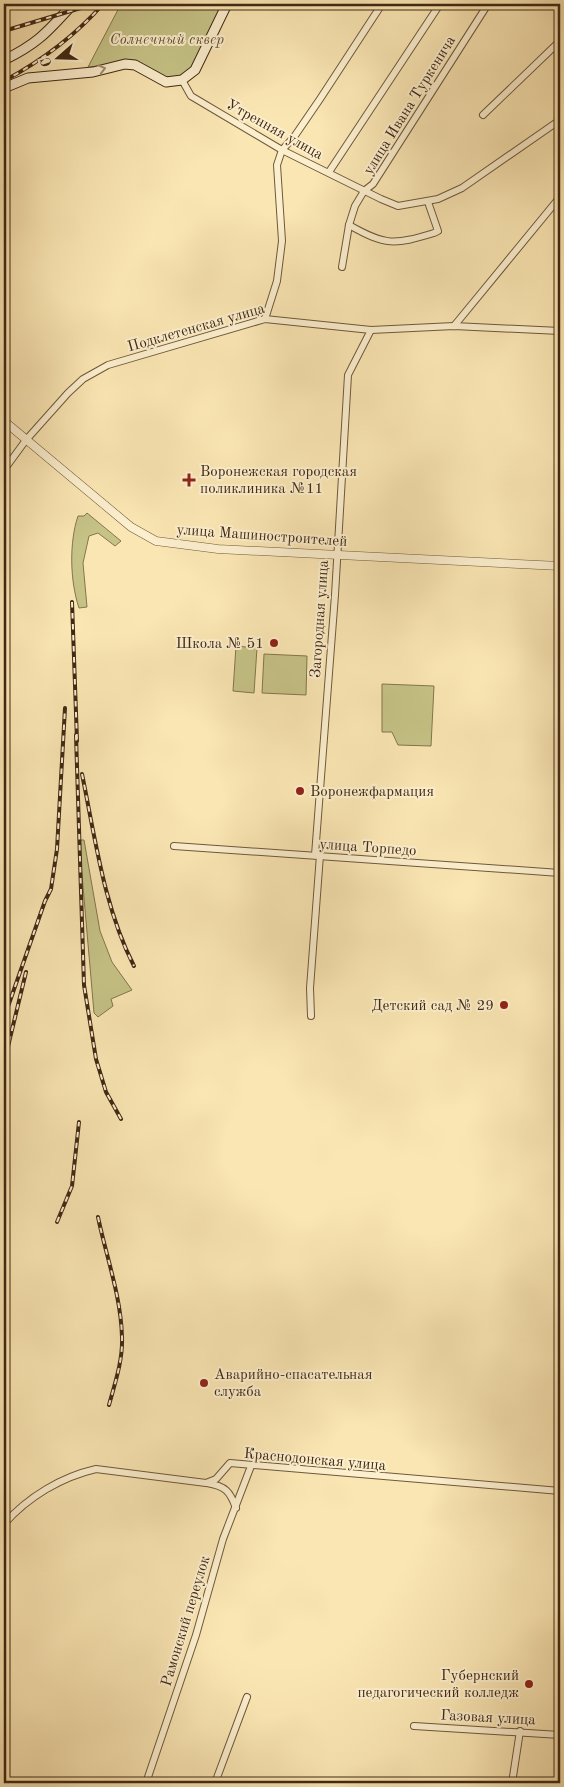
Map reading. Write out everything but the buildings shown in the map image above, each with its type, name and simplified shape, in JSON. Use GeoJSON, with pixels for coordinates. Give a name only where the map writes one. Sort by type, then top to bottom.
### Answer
{"type":"FeatureCollection","features":[{"type":"Feature","properties":{"kind":"main road"},"geometry":{"type":"LineString","coordinates":[[4,60],[29,48],[44,36],[73,4]]}},
{"type":"Feature","properties":{"kind":"main road"},"geometry":{"type":"LineString","coordinates":[[4,88],[28,78],[93,72],[125,64],[135,65],[166,82],[182,80],[195,70],[227,4]]}},
{"type":"Feature","properties":{"kind":"street"},"geometry":{"type":"LineString","coordinates":[[265,319],[277,281],[282,241],[276,164],[282,150],[294,137],[382,4]]}},
{"type":"Feature","properties":{"kind":"street"},"geometry":{"type":"LineString","coordinates":[[328,172],[440,4]]}},
{"type":"Feature","properties":{"kind":"street","name":"улица Ивана Туркенича"},"geometry":{"type":"LineString","coordinates":[[364,191],[373,184],[488,4]]}},
{"type":"Feature","properties":{"kind":"street"},"geometry":{"type":"LineString","coordinates":[[483,114],[560,41]]}},
{"type":"Feature","properties":{"kind":"street","name":"Утренняя улица"},"geometry":{"type":"LineString","coordinates":[[182,80],[191,96],[282,150],[398,206],[428,202],[462,188],[560,120]]}},
{"type":"Feature","properties":{"kind":"street"},"geometry":{"type":"LineString","coordinates":[[342,267],[348,225],[355,206],[364,191]]}},
{"type":"Feature","properties":{"kind":"street"},"geometry":{"type":"LineString","coordinates":[[454,326],[560,197]]}},
{"type":"Feature","properties":{"kind":"street"},"geometry":{"type":"LineString","coordinates":[[348,225],[371,238],[388,242],[401,243],[434,234],[438,231],[437,225],[428,202]]}},
{"type":"Feature","properties":{"kind":"street","name":"Подклетенская улица"},"geometry":{"type":"LineString","coordinates":[[4,470],[26,440],[68,392],[83,379],[108,365],[265,319],[371,330],[454,326],[560,331]]}},
{"type":"Feature","properties":{"kind":"street","name":"Загородная улица"},"geometry":{"type":"LineString","coordinates":[[311,1016],[310,988],[348,375],[371,330]]}},
{"type":"Feature","properties":{"kind":"street","name":"улица Машиностроителей"},"geometry":{"type":"LineString","coordinates":[[4,421],[131,527],[156,541],[218,548],[560,566]]}},
{"type":"Feature","properties":{"kind":"street","name":"улица Торпедо"},"geometry":{"type":"LineString","coordinates":[[174,846],[560,873]]}},
{"type":"Feature","properties":{"kind":"street","name":"Краснодонская улица"},"geometry":{"type":"LineString","coordinates":[[206,1483],[216,1479],[230,1463],[560,1491]]}},
{"type":"Feature","properties":{"kind":"street","name":"Рамонский переулок"},"geometry":{"type":"LineString","coordinates":[[146,1783],[196,1635],[223,1539],[251,1466]]}},
{"type":"Feature","properties":{"kind":"street"},"geometry":{"type":"LineString","coordinates":[[4,1524],[32,1496],[96,1469],[222,1486],[228,1490],[236,1508]]}},
{"type":"Feature","properties":{"kind":"street"},"geometry":{"type":"LineString","coordinates":[[215,1783],[247,1697]]}},
{"type":"Feature","properties":{"kind":"street","name":"Газовая улица"},"geometry":{"type":"LineString","coordinates":[[414,1726],[520,1731],[560,1735]]}},
{"type":"Feature","properties":{"kind":"street"},"geometry":{"type":"LineString","coordinates":[[512,1783],[520,1731]]}},
{"type":"Feature","properties":{"kind":"green space","name":"Солнечный сквер"},"geometry":{"type":"Polygon","coordinates":[[[121,4],[224,4],[194,65],[179,78],[170,78],[156,74],[134,63],[88,67],[121,4]]]}},
{"type":"Feature","properties":{"kind":"green space"},"geometry":{"type":"Polygon","coordinates":[[[87,513],[121,541],[115,546],[98,533],[89,536],[83,563],[87,607],[79,608],[72,574],[73,538],[78,516],[84,516],[87,513]]]}},
{"type":"Feature","properties":{"kind":"green space"},"geometry":{"type":"Polygon","coordinates":[[[236,646],[257,648],[254,693],[233,691],[236,646]]]}},
{"type":"Feature","properties":{"kind":"green space"},"geometry":{"type":"Polygon","coordinates":[[[264,654],[307,656],[306,695],[262,693],[264,654]]]}},
{"type":"Feature","properties":{"kind":"green space"},"geometry":{"type":"Polygon","coordinates":[[[382,684],[434,686],[431,746],[398,745],[392,732],[382,732],[382,684]]]}},
{"type":"Feature","properties":{"kind":"green space"},"geometry":{"type":"Polygon","coordinates":[[[79,840],[84,840],[100,931],[112,962],[132,990],[111,999],[113,1006],[98,1017],[94,1013],[79,840]]]}},
{"type":"Feature","properties":{"kind":"railway"},"geometry":{"type":"LineString","coordinates":[[4,31],[94,4]]}},
{"type":"Feature","properties":{"kind":"railway"},"geometry":{"type":"LineString","coordinates":[[4,81],[57,47],[81,27],[103,4]]}},
{"type":"Feature","properties":{"kind":"railway"},"geometry":{"type":"LineString","coordinates":[[72,602],[77,741]]}},
{"type":"Feature","properties":{"kind":"railway"},"geometry":{"type":"LineString","coordinates":[[4,1018],[45,901],[51,889],[57,849],[65,708]]}},
{"type":"Feature","properties":{"kind":"railway"},"geometry":{"type":"LineString","coordinates":[[76,735],[84,985],[96,1059],[106,1092],[121,1119]]}},
{"type":"Feature","properties":{"kind":"railway"},"geometry":{"type":"LineString","coordinates":[[82,774],[96,847],[108,896],[115,920],[134,966]]}},
{"type":"Feature","properties":{"kind":"railway"},"geometry":{"type":"LineString","coordinates":[[4,1063],[26,972]]}},
{"type":"Feature","properties":{"kind":"railway"},"geometry":{"type":"LineString","coordinates":[[57,1222],[72,1186],[79,1122]]}},
{"type":"Feature","properties":{"kind":"railway"},"geometry":{"type":"LineString","coordinates":[[98,1217],[116,1291],[122,1337],[120,1363],[109,1405]]}},
{"type":"Feature","properties":{"kind":"place","name":"Воронежская городская поликлиника №11"},"geometry":{"type":"Point","coordinates":[189,480]}},
{"type":"Feature","properties":{"kind":"place","name":"Школа № 51"},"geometry":{"type":"Point","coordinates":[274,643]}},
{"type":"Feature","properties":{"kind":"place","name":"Воронежфармация"},"geometry":{"type":"Point","coordinates":[300,791]}},
{"type":"Feature","properties":{"kind":"place","name":"Детский сад № 29"},"geometry":{"type":"Point","coordinates":[504,1005]}},
{"type":"Feature","properties":{"kind":"place","name":"Аварийно-спасательная служба"},"geometry":{"type":"Point","coordinates":[204,1383]}},
{"type":"Feature","properties":{"kind":"place","name":"Губернский педагогический колледж"},"geometry":{"type":"Point","coordinates":[529,1684]}}]}
